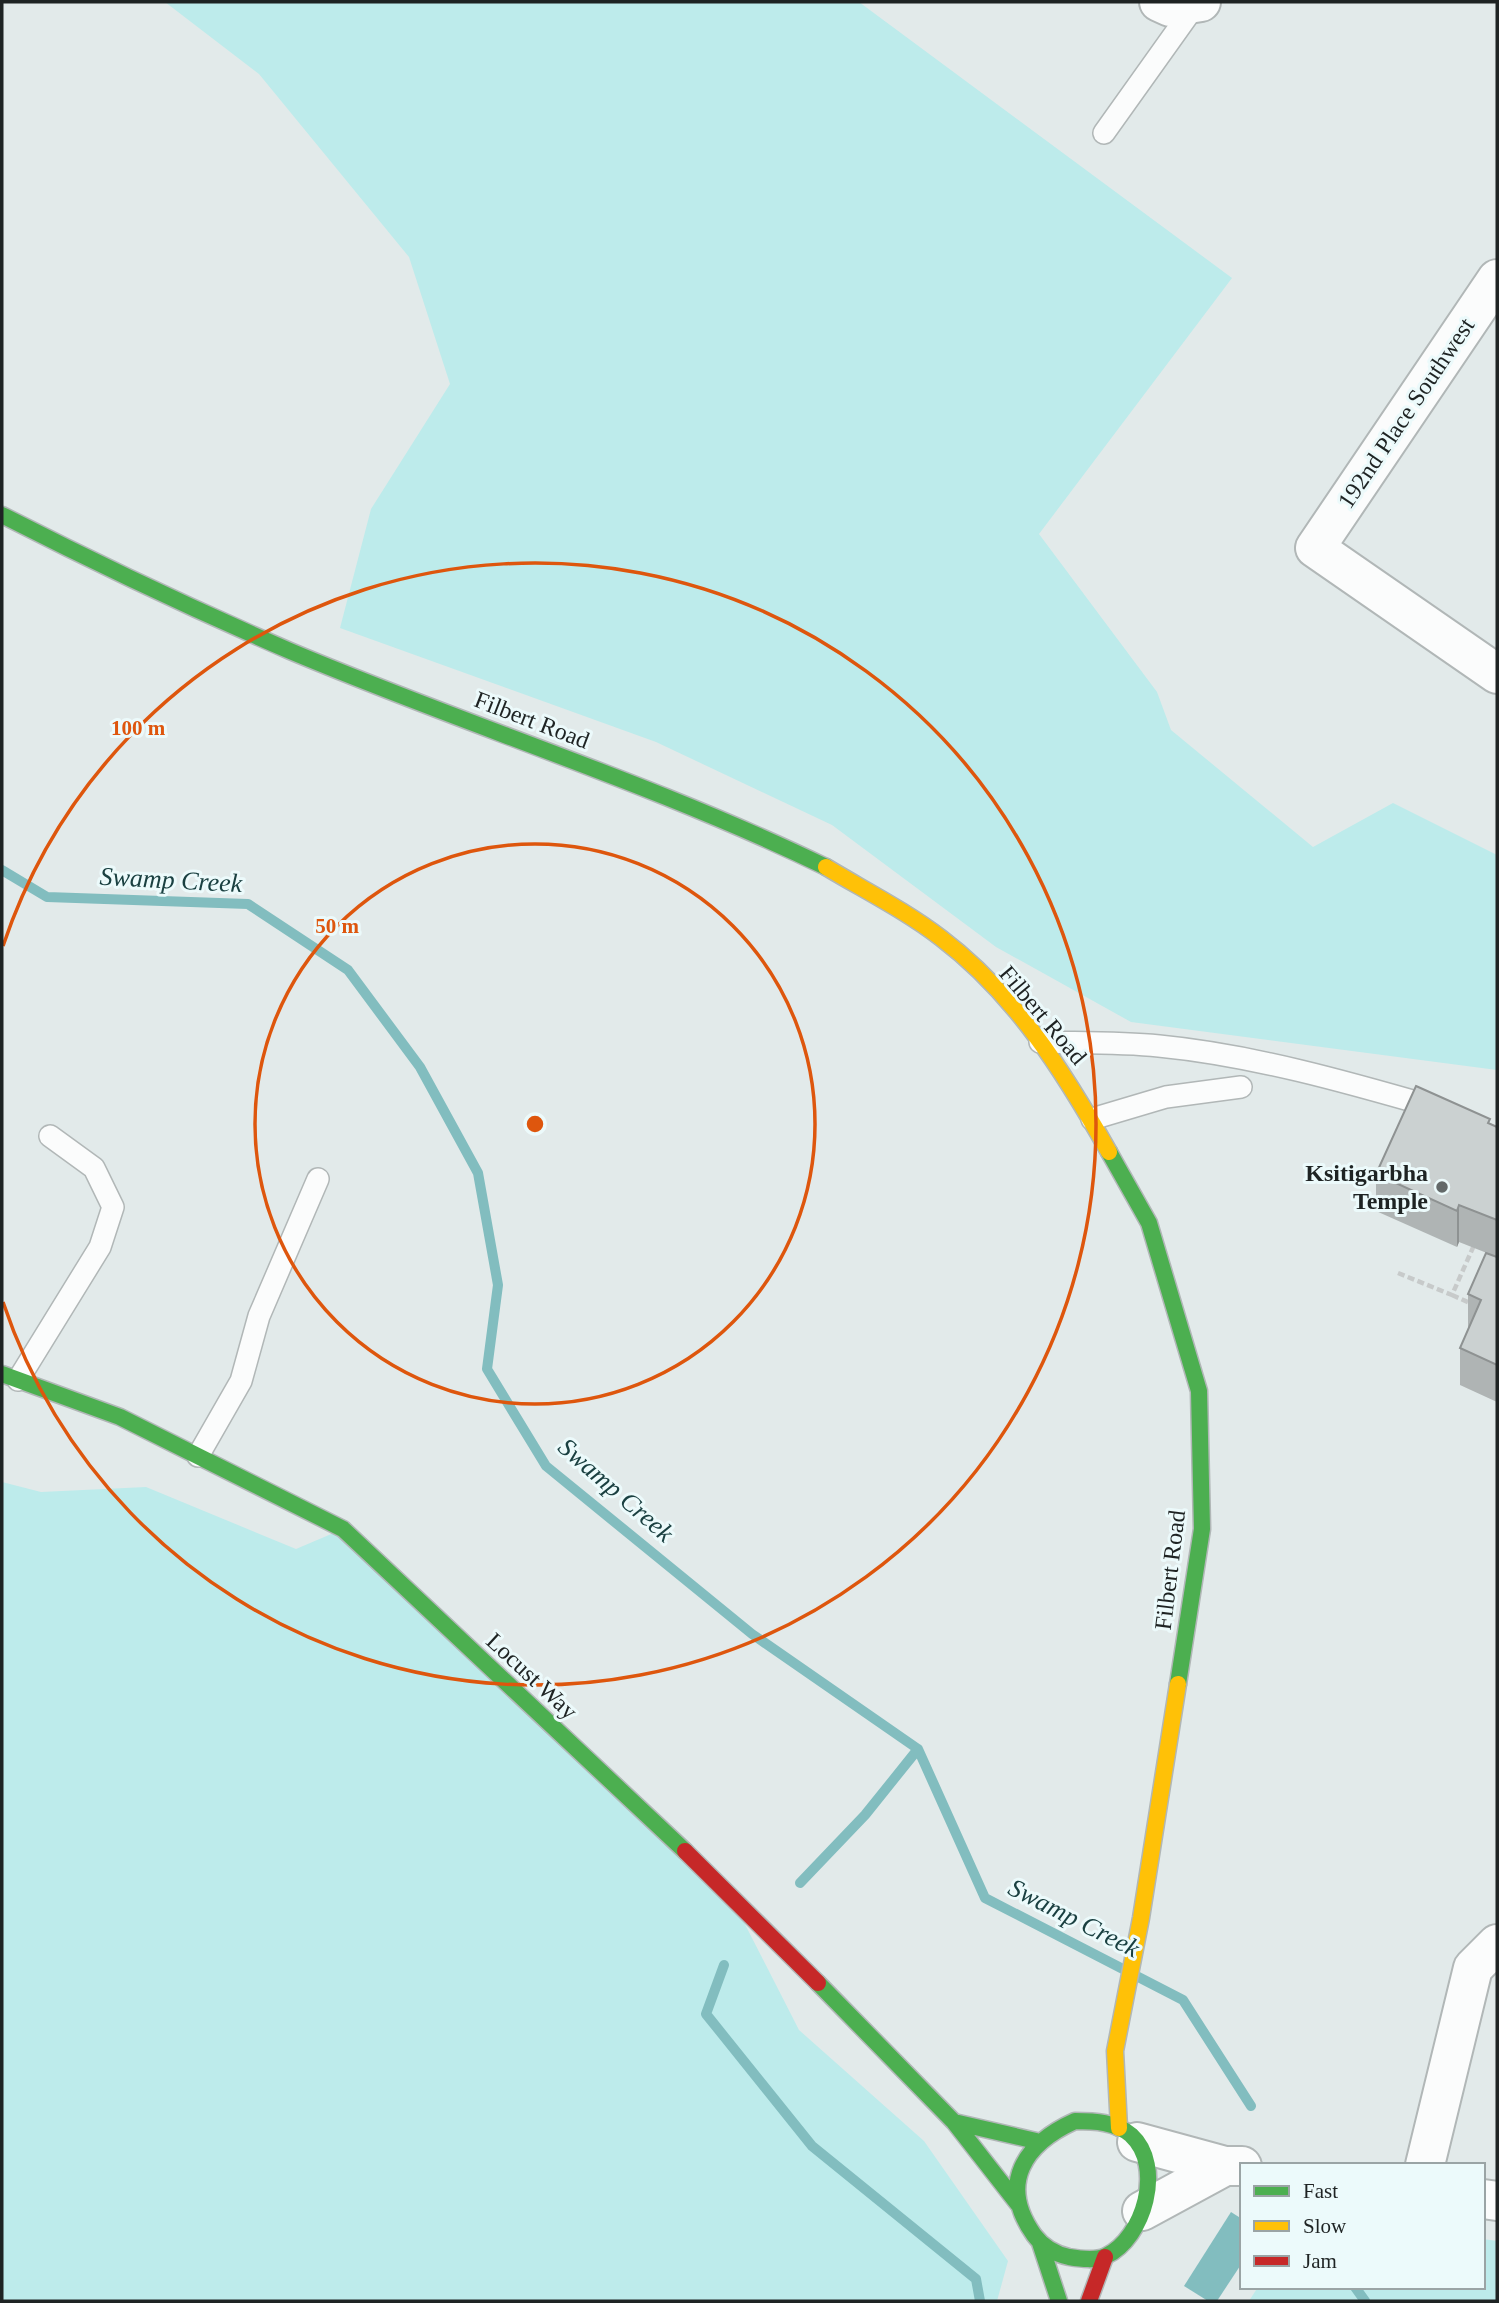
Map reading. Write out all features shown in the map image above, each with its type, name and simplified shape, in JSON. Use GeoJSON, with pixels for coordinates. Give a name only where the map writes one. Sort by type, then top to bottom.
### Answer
{"type":"FeatureCollection","features":[{"type":"Feature","properties":{"kind":"main road","name":"Filbert Road"},"geometry":{"type":"LineString","coordinates":[[2,515],[74,552],[290,651],[719,816],[826,867],[941,938],[1009,1001],[1066,1075],[1149,1223],[1199,1391],[1202,1529],[1141,1918],[1115,2051],[1102,2074]]}},
{"type":"Feature","properties":{"kind":"main road","name":"Locust Way"},"geometry":{"type":"LineString","coordinates":[[10,1377],[120,1418],[343,1529],[735,1899],[954,2122],[1018,2204]]}},
{"type":"Feature","properties":{"kind":"main road","name":"Filbert Road"},"geometry":{"type":"LineString","coordinates":[[1115,2051],[1128,2135]]}},
{"type":"Feature","properties":{"kind":"main road"},"geometry":{"type":"LineString","coordinates":[[1040,2243],[1061,2255],[1082,2259],[1105,2257],[1122,2246],[1135,2229],[1146,2188],[1145,2164],[1128,2135],[1079,2115],[1036,2141],[1023,2160],[1017,2182],[1018,2204],[1026,2224],[1040,2243],[1059,2301]]}},
{"type":"Feature","properties":{"kind":"main road"},"geometry":{"type":"LineString","coordinates":[[954,2122],[1036,2141]]}},
{"type":"Feature","properties":{"kind":"main road"},"geometry":{"type":"LineString","coordinates":[[1089,2301],[1105,2257]]}},
{"type":"Feature","properties":{"kind":"street"},"geometry":{"type":"LineString","coordinates":[[1159,2],[1170,6],[1199,3]]}},
{"type":"Feature","properties":{"kind":"street","name":"192nd Place Southwest"},"geometry":{"type":"LineString","coordinates":[[1497,279],[1315,548],[1497,674]]}},
{"type":"Feature","properties":{"kind":"street"},"geometry":{"type":"LineString","coordinates":[[1425,2163],[1474,1968],[1497,1944]]}},
{"type":"Feature","properties":{"kind":"street"},"geometry":{"type":"LineString","coordinates":[[1128,2135],[1233,2166]]}},
{"type":"Feature","properties":{"kind":"street"},"geometry":{"type":"LineString","coordinates":[[1142,2211],[1233,2166]]}},
{"type":"Feature","properties":{"kind":"lane"},"geometry":{"type":"LineString","coordinates":[[1104,134],[1199,3]]}},
{"type":"Feature","properties":{"kind":"lane"},"geometry":{"type":"LineString","coordinates":[[1040,1042],[1159,1046],[1224,1057],[1373,1090],[1452,1113]]}},
{"type":"Feature","properties":{"kind":"lane"},"geometry":{"type":"LineString","coordinates":[[1092,1119],[1166,1097],[1241,1087]]}},
{"type":"Feature","properties":{"kind":"lane"},"geometry":{"type":"LineString","coordinates":[[10,1377],[100,1247],[113,1207],[94,1168],[50,1136]]}},
{"type":"Feature","properties":{"kind":"lane"},"geometry":{"type":"LineString","coordinates":[[198,1456],[240,1381],[259,1316],[318,1179]]}},
{"type":"Feature","properties":{"kind":"path"},"geometry":{"type":"LineString","coordinates":[[1452,1295],[1480,1232]]}},
{"type":"Feature","properties":{"kind":"path"},"geometry":{"type":"LineString","coordinates":[[1398,1273],[1479,1307]]}},
{"type":"Feature","properties":{"kind":"shaded area"},"geometry":{"type":"Polygon","coordinates":[[[165,2],[859,2],[1232,278],[1039,534],[1157,692],[1171,730],[1313,847],[1393,803],[1497,855],[1497,1070],[1131,1022],[996,947],[832,825],[656,742],[340,628],[371,509],[450,384],[409,257],[259,74],[165,2]]]}},
{"type":"Feature","properties":{"kind":"shaded area"},"geometry":{"type":"Polygon","coordinates":[[[2,1482],[41,1492],[146,1487],[296,1549],[343,1529],[728,1891],[799,2030],[924,2141],[1008,2261],[997,2301],[2,2301],[2,1482]]]}},
{"type":"Feature","properties":{"kind":"shaded area"},"geometry":{"type":"Polygon","coordinates":[[[1231,2212],[1240,2218],[1240,2266],[1217,2301],[1208,2301],[1184,2286],[1231,2212]]]}},
{"type":"Feature","properties":{"kind":"shaded area"},"geometry":{"type":"Polygon","coordinates":[[[1485,2239],[1497,2241],[1497,2301],[1249,2301],[1257,2289],[1485,2289],[1485,2239]]]}},
{"type":"Feature","properties":{"kind":"building"},"geometry":{"type":"Polygon","coordinates":[[[1416,1086],[1490,1119],[1488,1123],[1497,1127],[1497,1220],[1459,1205],[1457,1211],[1376,1174],[1416,1086]]]}},
{"type":"Feature","properties":{"kind":"building"},"geometry":{"type":"Polygon","coordinates":[[[1486,1253],[1497,1257],[1497,1365],[1460,1348],[1481,1300],[1468,1294],[1486,1253]]]}},
{"type":"Feature","properties":{"kind":"waterway","name":"Swamp Creek"},"geometry":{"type":"LineString","coordinates":[[2,870],[47,897],[248,904],[348,970],[420,1067],[478,1173],[498,1285],[487,1369],[546,1466],[752,1634],[918,1749],[985,1898],[1183,2000],[1251,2106]]}},
{"type":"Feature","properties":{"kind":"waterway"},"geometry":{"type":"LineString","coordinates":[[800,1883],[865,1815],[918,1749]]}},
{"type":"Feature","properties":{"kind":"waterway"},"geometry":{"type":"LineString","coordinates":[[724,1965],[706,2014],[812,2146],[976,2279],[980,2301]]}},
{"type":"Feature","properties":{"kind":"waterway","name":"Swamp Creek"},"geometry":{"type":"LineString","coordinates":[[1356,2289],[1365,2301]]}},
{"type":"Feature","properties":{"kind":"traffic: fast"},"geometry":{"type":"LineString","coordinates":[[2,515],[73,551],[290,651],[694,808],[826,867]]}},
{"type":"Feature","properties":{"kind":"traffic: fast"},"geometry":{"type":"LineString","coordinates":[[1109,1152],[1149,1223],[1199,1391],[1202,1529],[1178,1684]]}},
{"type":"Feature","properties":{"kind":"traffic: fast"},"geometry":{"type":"LineString","coordinates":[[2,1374],[120,1417],[343,1529],[685,1851]]}},
{"type":"Feature","properties":{"kind":"traffic: fast"},"geometry":{"type":"LineString","coordinates":[[818,1983],[954,2122],[1018,2204]]}},
{"type":"Feature","properties":{"kind":"traffic: fast"},"geometry":{"type":"LineString","coordinates":[[1075,2121],[1119,2127],[1131,2135],[1141,2148],[1147,2164],[1148,2182],[1140,2218],[1119,2247],[1098,2259],[1069,2257],[1045,2246],[1034,2235],[1023,2216],[1018,2199],[1018,2183],[1030,2154],[1042,2141],[1075,2121]]}},
{"type":"Feature","properties":{"kind":"traffic: fast"},"geometry":{"type":"LineString","coordinates":[[954,2122],[1036,2141]]}},
{"type":"Feature","properties":{"kind":"traffic: fast"},"geometry":{"type":"LineString","coordinates":[[1040,2243],[1059,2301]]}},
{"type":"Feature","properties":{"kind":"traffic: slow"},"geometry":{"type":"LineString","coordinates":[[826,867],[928,928],[968,960],[992,984],[1015,1009],[1056,1064],[1109,1152]]}},
{"type":"Feature","properties":{"kind":"traffic: slow"},"geometry":{"type":"LineString","coordinates":[[1119,2128],[1115,2051],[1141,1918],[1178,1684]]}},
{"type":"Feature","properties":{"kind":"traffic: jam"},"geometry":{"type":"LineString","coordinates":[[685,1851],[818,1983]]}},
{"type":"Feature","properties":{"kind":"traffic: jam"},"geometry":{"type":"LineString","coordinates":[[1089,2301],[1105,2257]]}},
{"type":"Feature","properties":{"kind":"place","name":"Ksitigarbha Temple"},"geometry":{"type":"Point","coordinates":[1442,1187]}}]}
